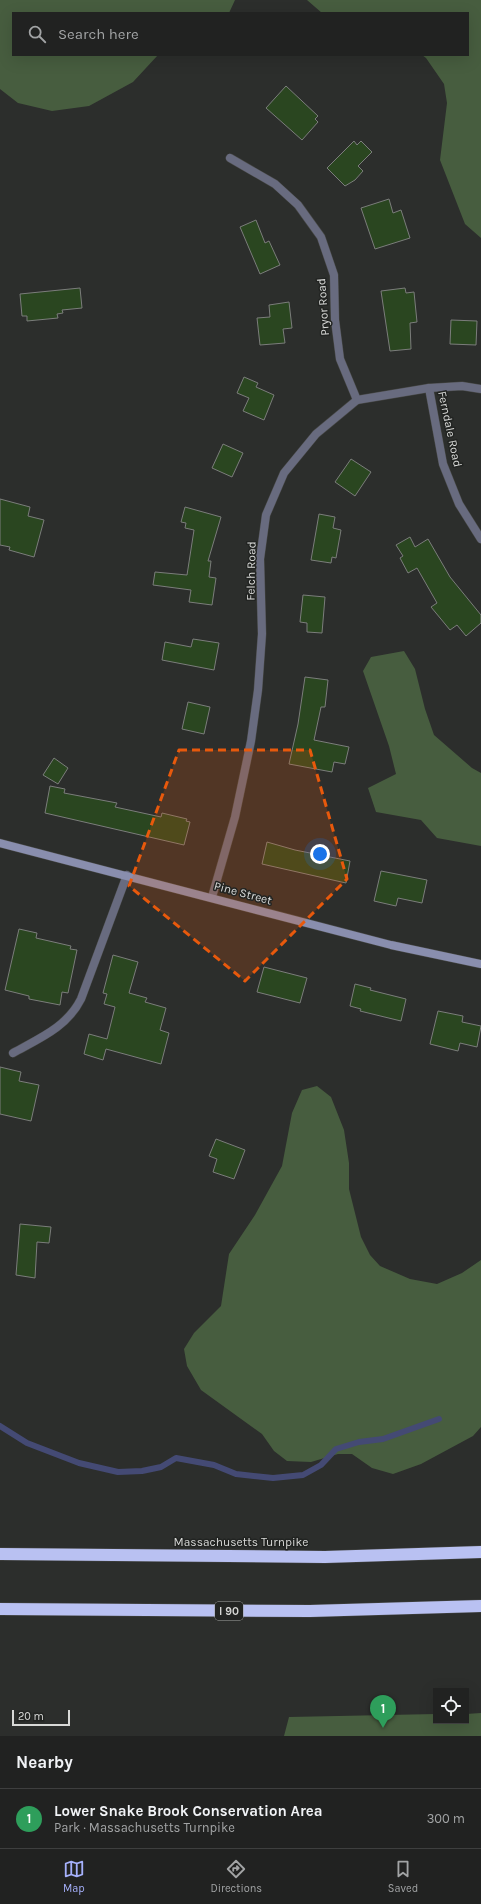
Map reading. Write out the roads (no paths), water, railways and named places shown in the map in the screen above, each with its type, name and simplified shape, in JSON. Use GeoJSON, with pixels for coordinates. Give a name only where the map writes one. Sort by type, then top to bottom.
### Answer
{"type":"FeatureCollection","features":[{"type":"Feature","properties":{"kind":"highway","name":"Massachusetts Turnpike"},"geometry":{"type":"LineString","coordinates":[[0,1554],[325,1557],[481,1552]]}},
{"type":"Feature","properties":{"kind":"highway","name":"I 90"},"geometry":{"type":"LineString","coordinates":[[0,1608],[310,1611],[481,1606]]}},
{"type":"Feature","properties":{"kind":"main road","name":"Pine Street"},"geometry":{"type":"LineString","coordinates":[[0,843],[403,948],[481,964]]}},
{"type":"Feature","properties":{"kind":"street","name":"Pryor Road"},"geometry":{"type":"LineString","coordinates":[[230,158],[275,184],[298,205],[321,237],[334,275],[335,320],[340,359],[357,400]]}},
{"type":"Feature","properties":{"kind":"street"},"geometry":{"type":"LineString","coordinates":[[357,400],[429,388],[462,386],[481,389]]}},
{"type":"Feature","properties":{"kind":"street","name":"Ferndale Road"},"geometry":{"type":"LineString","coordinates":[[429,388],[443,464],[459,504],[481,539]]}},
{"type":"Feature","properties":{"kind":"street","name":"Felch Road"},"geometry":{"type":"LineString","coordinates":[[212,897],[235,817],[251,741],[258,690],[262,634],[260,559],[266,515],[284,473],[316,434],[357,400]]}},
{"type":"Feature","properties":{"kind":"street"},"geometry":{"type":"LineString","coordinates":[[13,1053],[54,1031],[75,1012],[127,875]]}},
{"type":"Feature","properties":{"kind":"waterway"},"geometry":{"type":"LineString","coordinates":[[0,1426],[27,1443],[79,1463],[118,1472],[142,1471],[161,1467],[176,1458],[214,1465],[236,1474],[273,1478],[303,1475],[321,1465],[336,1449],[359,1442],[383,1439],[439,1419]]}},
{"type":"Feature","properties":{"kind":"place","name":"Lower Snake Brook Conservation Area"},"geometry":{"type":"Point","coordinates":[383,1728]}}]}
